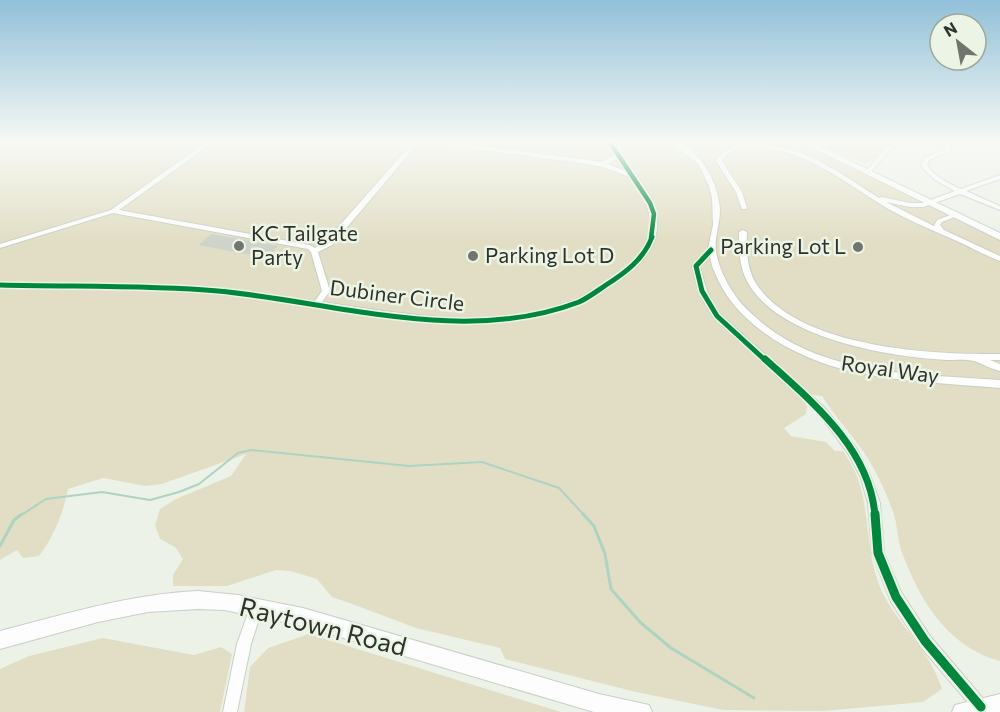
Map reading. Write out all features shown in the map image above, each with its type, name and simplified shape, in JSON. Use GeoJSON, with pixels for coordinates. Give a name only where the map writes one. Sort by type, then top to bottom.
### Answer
{"type":"FeatureCollection","features":[{"type":"Feature","properties":{"kind":"main road"},"geometry":{"type":"LineString","coordinates":[[873,174],[1000,237]]}},
{"type":"Feature","properties":{"kind":"main road","name":"Raytown Road"},"geometry":{"type":"LineString","coordinates":[[0,640],[124,607],[159,602],[201,600],[257,607],[303,617],[600,704],[642,712]]}},
{"type":"Feature","properties":{"kind":"main road"},"geometry":{"type":"LineString","coordinates":[[962,712],[991,705]]}},
{"type":"Feature","properties":{"kind":"street"},"geometry":{"type":"LineString","coordinates":[[0,246],[113,211],[165,174]]}},
{"type":"Feature","properties":{"kind":"street"},"geometry":{"type":"LineString","coordinates":[[314,251],[329,243],[388,174]]}},
{"type":"Feature","properties":{"kind":"street"},"geometry":{"type":"LineString","coordinates":[[628,174],[635,177]]}},
{"type":"Feature","properties":{"kind":"street","name":"Dubiner Circle"},"geometry":{"type":"LineString","coordinates":[[0,285],[89,285],[220,291],[318,302],[427,319],[467,322],[527,316],[579,301],[619,278],[642,256],[654,227],[653,211],[633,174]]}},
{"type":"Feature","properties":{"kind":"street"},"geometry":{"type":"LineString","coordinates":[[707,174],[715,187]]}},
{"type":"Feature","properties":{"kind":"street","name":"Royal Way"},"geometry":{"type":"LineString","coordinates":[[717,174],[715,187],[718,205],[711,250],[724,285],[751,319],[798,349],[853,369],[1000,384]]}},
{"type":"Feature","properties":{"kind":"street"},"geometry":{"type":"LineString","coordinates":[[728,174],[739,192],[744,208]]}},
{"type":"Feature","properties":{"kind":"street"},"geometry":{"type":"LineString","coordinates":[[836,174],[913,219],[1000,259]]}},
{"type":"Feature","properties":{"kind":"street"},"geometry":{"type":"LineString","coordinates":[[932,174],[1000,208]]}},
{"type":"Feature","properties":{"kind":"street"},"geometry":{"type":"LineString","coordinates":[[872,196],[910,205],[931,203],[1000,177]]}},
{"type":"Feature","properties":{"kind":"street"},"geometry":{"type":"LineString","coordinates":[[113,211],[310,247],[314,251],[326,291],[318,302]]}},
{"type":"Feature","properties":{"kind":"street"},"geometry":{"type":"LineString","coordinates":[[941,231],[937,225],[939,221],[955,215]]}},
{"type":"Feature","properties":{"kind":"street"},"geometry":{"type":"LineString","coordinates":[[743,232],[744,258],[749,277],[755,288],[771,306],[796,322],[827,335],[856,343],[936,356],[1000,357]]}},
{"type":"Feature","properties":{"kind":"street"},"geometry":{"type":"LineString","coordinates":[[711,250],[696,266],[707,303],[726,325],[809,399],[839,431],[866,478],[874,503],[878,553],[896,597],[920,635],[991,705]]}},
{"type":"Feature","properties":{"kind":"street"},"geometry":{"type":"LineString","coordinates":[[975,358],[1000,368]]}},
{"type":"Feature","properties":{"kind":"street"},"geometry":{"type":"LineString","coordinates":[[230,712],[244,644],[257,607]]}},
{"type":"Feature","properties":{"kind":"shaded area"},"geometry":{"type":"Polygon","coordinates":[[[0,174],[865,174],[1000,239],[1000,661],[966,646],[952,635],[929,607],[911,575],[900,548],[895,518],[881,482],[856,442],[822,396],[796,393],[807,406],[806,414],[784,428],[791,436],[826,442],[835,451],[843,451],[856,474],[864,502],[871,554],[882,592],[923,651],[942,689],[923,702],[824,711],[723,710],[636,692],[505,659],[500,648],[416,628],[332,597],[317,579],[290,571],[276,570],[227,586],[173,586],[173,575],[183,559],[175,547],[160,539],[155,525],[160,509],[176,499],[231,476],[246,454],[162,484],[146,486],[103,478],[68,489],[57,524],[39,556],[23,558],[17,550],[0,560],[0,174]]]}},
{"type":"Feature","properties":{"kind":"shaded area"},"geometry":{"type":"Polygon","coordinates":[[[309,634],[561,712],[244,712],[250,667],[268,648],[309,634]]]}},
{"type":"Feature","properties":{"kind":"shaded area"},"geometry":{"type":"Polygon","coordinates":[[[103,638],[194,655],[221,647],[232,654],[220,712],[0,712],[0,669],[29,656],[103,638]]]}},
{"type":"Feature","properties":{"kind":"building","name":"KC Tailgate Party"},"geometry":{"type":"Polygon","coordinates":[[[211,234],[278,246],[267,258],[199,245],[211,234]]]}},
{"type":"Feature","properties":{"kind":"waterway"},"geometry":{"type":"LineString","coordinates":[[20,516],[46,499],[102,492],[150,500],[179,492],[199,484],[238,453],[251,450],[409,466],[482,462],[559,488],[585,516]]}},
{"type":"Feature","properties":{"kind":"waterway"},"geometry":{"type":"LineString","coordinates":[[0,546],[14,520],[22,514]]}},
{"type":"Feature","properties":{"kind":"waterway"},"geometry":{"type":"LineString","coordinates":[[583,514],[594,526],[605,554],[611,589],[641,623],[671,648],[754,698]]}},
{"type":"Feature","properties":{"kind":"cycle path"},"geometry":{"type":"LineString","coordinates":[[0,285],[217,291],[427,319],[481,320],[533,315],[580,301],[622,275],[647,248],[653,235],[654,214],[645,192],[632,174]]}},
{"type":"Feature","properties":{"kind":"cycle path"},"geometry":{"type":"LineString","coordinates":[[711,250],[696,266],[707,302],[717,316],[823,412],[853,452],[866,478],[874,503],[878,553],[896,597],[925,641],[981,707]]}},
{"type":"Feature","properties":{"kind":"place","name":"KC Tailgate Party"},"geometry":{"type":"Point","coordinates":[239,246]}},
{"type":"Feature","properties":{"kind":"place","name":"Parking Lot L"},"geometry":{"type":"Point","coordinates":[858,247]}},
{"type":"Feature","properties":{"kind":"place","name":"Parking Lot D"},"geometry":{"type":"Point","coordinates":[473,256]}}]}
